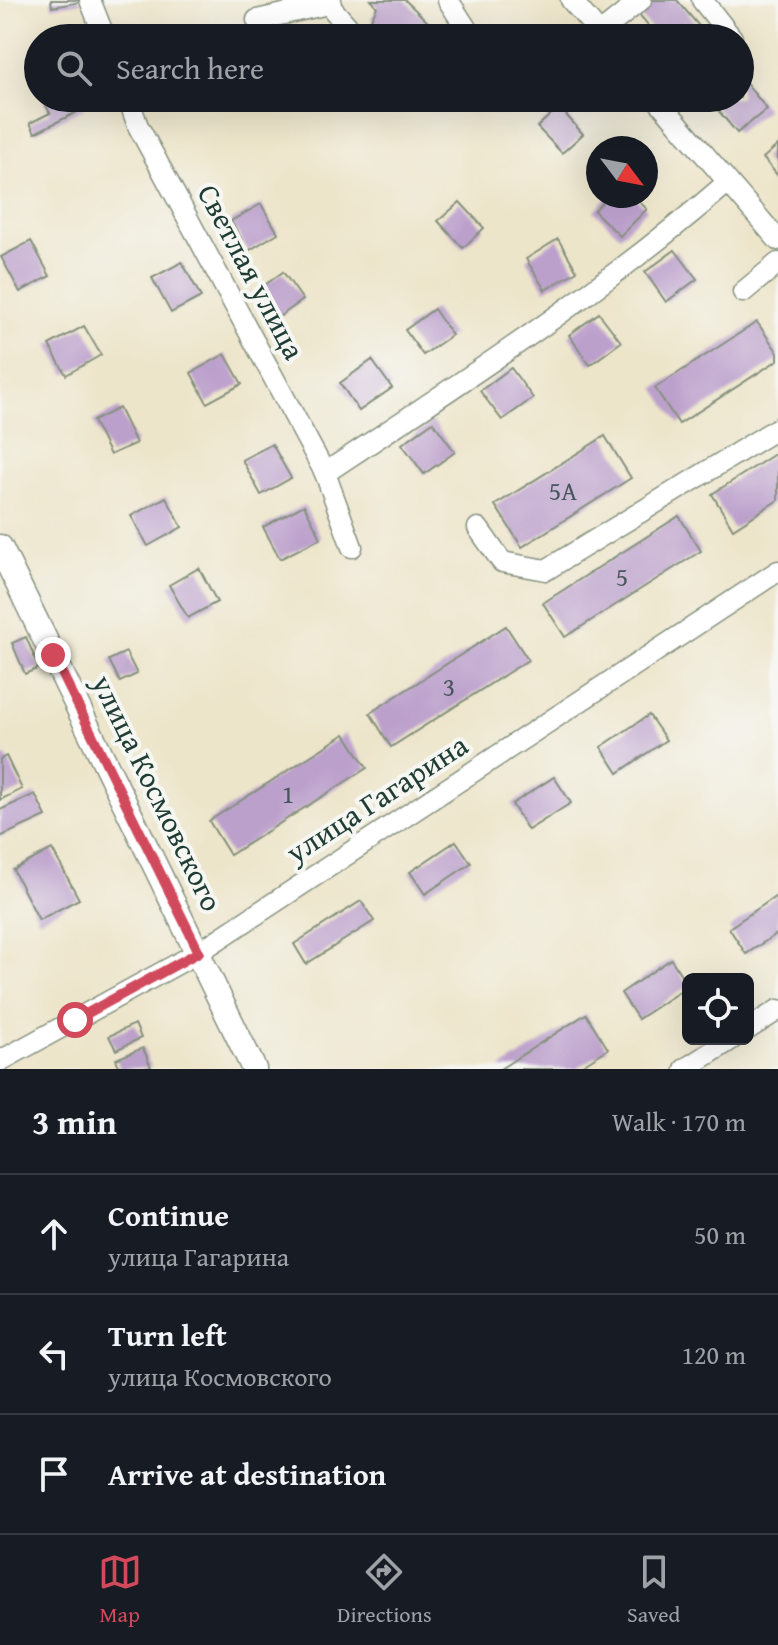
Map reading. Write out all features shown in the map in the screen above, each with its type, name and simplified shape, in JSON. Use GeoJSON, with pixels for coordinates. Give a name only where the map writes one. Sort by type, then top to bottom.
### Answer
{"type":"FeatureCollection","features":[{"type":"Feature","properties":{"kind":"main road","name":"улица Космовского"},"geometry":{"type":"LineString","coordinates":[[0,547],[254,1069]]}},
{"type":"Feature","properties":{"kind":"street"},"geometry":{"type":"LineString","coordinates":[[90,0],[99,24]]}},
{"type":"Feature","properties":{"kind":"street"},"geometry":{"type":"LineString","coordinates":[[448,0],[463,24]]}},
{"type":"Feature","properties":{"kind":"street"},"geometry":{"type":"LineString","coordinates":[[571,0],[592,24]]}},
{"type":"Feature","properties":{"kind":"street"},"geometry":{"type":"LineString","coordinates":[[615,24],[641,0]]}},
{"type":"Feature","properties":{"kind":"street"},"geometry":{"type":"LineString","coordinates":[[702,0],[721,24]]}},
{"type":"Feature","properties":{"kind":"street"},"geometry":{"type":"LineString","coordinates":[[257,20],[329,2],[347,24]]}},
{"type":"Feature","properties":{"kind":"street","name":"Светлая улица"},"geometry":{"type":"LineString","coordinates":[[133,112],[325,473],[352,547]]}},
{"type":"Feature","properties":{"kind":"street"},"geometry":{"type":"LineString","coordinates":[[668,112],[778,240]]}},
{"type":"Feature","properties":{"kind":"street"},"geometry":{"type":"LineString","coordinates":[[325,473],[524,340],[637,256],[728,182]]}},
{"type":"Feature","properties":{"kind":"street"},"geometry":{"type":"LineString","coordinates":[[743,292],[778,263]]}},
{"type":"Feature","properties":{"kind":"street"},"geometry":{"type":"LineString","coordinates":[[478,528],[502,562],[546,570],[778,428]]}},
{"type":"Feature","properties":{"kind":"street","name":"улица Гагарина"},"geometry":{"type":"LineString","coordinates":[[0,1061],[199,952],[778,571]]}},
{"type":"Feature","properties":{"kind":"street"},"geometry":{"type":"LineString","coordinates":[[754,1025],[778,1010]]}},
{"type":"Feature","properties":{"kind":"street"},"geometry":{"type":"LineString","coordinates":[[685,1069],[723,1045]]}},
{"type":"Feature","properties":{"kind":"building"},"geometry":{"type":"Polygon","coordinates":[[[51,0],[81,0],[81,2],[52,7],[51,0]]]}},
{"type":"Feature","properties":{"kind":"building"},"geometry":{"type":"Polygon","coordinates":[[[371,0],[405,0],[430,24],[375,24],[371,19],[377,7],[371,0]]]}},
{"type":"Feature","properties":{"kind":"building"},"geometry":{"type":"Polygon","coordinates":[[[652,0],[677,0],[697,24],[647,24],[637,12],[652,0]]]}},
{"type":"Feature","properties":{"kind":"building"},"geometry":{"type":"Polygon","coordinates":[[[754,93],[767,109],[737,133],[720,112],[754,112],[754,93]]]}},
{"type":"Feature","properties":{"kind":"building"},"geometry":{"type":"Polygon","coordinates":[[[77,112],[35,133],[30,123],[50,113],[77,112]]]}},
{"type":"Feature","properties":{"kind":"building"},"geometry":{"type":"Polygon","coordinates":[[[554,112],[563,112],[583,134],[562,153],[537,127],[554,112]]]}},
{"type":"Feature","properties":{"kind":"building"},"geometry":{"type":"Polygon","coordinates":[[[778,145],[778,176],[763,158],[778,145]]]}},
{"type":"Feature","properties":{"kind":"building"},"geometry":{"type":"Polygon","coordinates":[[[460,202],[484,228],[463,248],[438,221],[460,202]]]}},
{"type":"Feature","properties":{"kind":"building"},"geometry":{"type":"Polygon","coordinates":[[[261,204],[278,233],[248,251],[231,221],[261,204]]]}},
{"type":"Feature","properties":{"kind":"building"},"geometry":{"type":"Polygon","coordinates":[[[597,208],[647,209],[620,236],[594,211],[597,208]]]}},
{"type":"Feature","properties":{"kind":"building"},"geometry":{"type":"Polygon","coordinates":[[[558,239],[577,271],[545,290],[526,259],[558,239]]]}},
{"type":"Feature","properties":{"kind":"building"},"geometry":{"type":"Polygon","coordinates":[[[31,241],[50,276],[20,292],[1,257],[31,241]]]}},
{"type":"Feature","properties":{"kind":"building"},"geometry":{"type":"Polygon","coordinates":[[[675,250],[697,279],[666,302],[645,272],[675,250]]]}},
{"type":"Feature","properties":{"kind":"building"},"geometry":{"type":"Polygon","coordinates":[[[182,262],[201,297],[171,313],[152,278],[182,262]]]}},
{"type":"Feature","properties":{"kind":"building"},"geometry":{"type":"Polygon","coordinates":[[[283,272],[303,300],[270,323],[251,295],[283,272]]]}},
{"type":"Feature","properties":{"kind":"building"},"geometry":{"type":"Polygon","coordinates":[[[434,309],[452,335],[423,355],[405,330],[434,309]]]}},
{"type":"Feature","properties":{"kind":"building"},"geometry":{"type":"Polygon","coordinates":[[[599,313],[621,342],[590,365],[569,335],[599,313]]]}},
{"type":"Feature","properties":{"kind":"building"},"geometry":{"type":"Polygon","coordinates":[[[757,322],[778,353],[778,360],[679,424],[655,388],[757,322]]]}},
{"type":"Feature","properties":{"kind":"building"},"geometry":{"type":"Polygon","coordinates":[[[84,326],[101,355],[66,375],[49,345],[84,326]]]}},
{"type":"Feature","properties":{"kind":"building"},"geometry":{"type":"Polygon","coordinates":[[[225,354],[242,384],[207,403],[191,373],[225,354]]]}},
{"type":"Feature","properties":{"kind":"building"},"geometry":{"type":"Polygon","coordinates":[[[372,360],[392,388],[359,411],[340,383],[372,360]]]}},
{"type":"Feature","properties":{"kind":"building"},"geometry":{"type":"Polygon","coordinates":[[[511,368],[533,398],[502,420],[480,391],[511,368]]]}},
{"type":"Feature","properties":{"kind":"building"},"geometry":{"type":"Polygon","coordinates":[[[119,408],[136,443],[110,455],[93,421],[119,408]]]}},
{"type":"Feature","properties":{"kind":"building"},"geometry":{"type":"Polygon","coordinates":[[[433,422],[455,452],[424,474],[402,444],[433,422]]]}},
{"type":"Feature","properties":{"kind":"building"},"geometry":{"type":"Polygon","coordinates":[[[605,436],[631,478],[522,547],[495,505],[605,436]]]}},
{"type":"Feature","properties":{"kind":"building"},"geometry":{"type":"Polygon","coordinates":[[[272,444],[291,478],[261,495],[242,460],[272,444]]]}},
{"type":"Feature","properties":{"kind":"building"},"geometry":{"type":"Polygon","coordinates":[[[778,452],[778,500],[733,529],[712,494],[778,452]]]}},
{"type":"Feature","properties":{"kind":"building"},"geometry":{"type":"Polygon","coordinates":[[[166,497],[182,527],[148,546],[131,516],[166,497]]]}},
{"type":"Feature","properties":{"kind":"building"},"geometry":{"type":"Polygon","coordinates":[[[304,505],[321,538],[280,559],[263,527],[304,505]]]}},
{"type":"Feature","properties":{"kind":"building"},"geometry":{"type":"Polygon","coordinates":[[[679,516],[701,551],[565,637],[543,603],[679,516]]]}},
{"type":"Feature","properties":{"kind":"building"},"geometry":{"type":"Polygon","coordinates":[[[199,568],[217,602],[188,618],[169,585],[199,568]]]}},
{"type":"Feature","properties":{"kind":"building"},"geometry":{"type":"Polygon","coordinates":[[[506,626],[528,660],[391,747],[370,713],[506,626]]]}},
{"type":"Feature","properties":{"kind":"building"},"geometry":{"type":"Polygon","coordinates":[[[26,637],[39,668],[25,674],[12,643],[26,637]]]}},
{"type":"Feature","properties":{"kind":"building"},"geometry":{"type":"Polygon","coordinates":[[[126,652],[137,674],[120,682],[109,660],[126,652]]]}},
{"type":"Feature","properties":{"kind":"building"},"geometry":{"type":"Polygon","coordinates":[[[649,715],[666,740],[618,773],[601,747],[649,715]]]}},
{"type":"Feature","properties":{"kind":"building"},"geometry":{"type":"Polygon","coordinates":[[[345,734],[367,768],[230,855],[209,821],[345,734]]]}},
{"type":"Feature","properties":{"kind":"building"},"geometry":{"type":"Polygon","coordinates":[[[6,756],[22,789],[0,800],[0,759],[6,756]]]}},
{"type":"Feature","properties":{"kind":"building"},"geometry":{"type":"Polygon","coordinates":[[[554,777],[571,803],[528,830],[512,804],[554,777]]]}},
{"type":"Feature","properties":{"kind":"building"},"geometry":{"type":"Polygon","coordinates":[[[35,794],[46,816],[0,837],[0,810],[35,794]]]}},
{"type":"Feature","properties":{"kind":"building"},"geometry":{"type":"Polygon","coordinates":[[[456,841],[471,863],[425,894],[410,872],[456,841]]]}},
{"type":"Feature","properties":{"kind":"building"},"geometry":{"type":"Polygon","coordinates":[[[52,849],[79,899],[39,920],[13,870],[52,849]]]}},
{"type":"Feature","properties":{"kind":"building"},"geometry":{"type":"Polygon","coordinates":[[[778,895],[778,933],[746,954],[729,928],[778,895]]]}},
{"type":"Feature","properties":{"kind":"building"},"geometry":{"type":"Polygon","coordinates":[[[361,901],[374,921],[306,964],[294,944],[361,901]]]}},
{"type":"Feature","properties":{"kind":"building"},"geometry":{"type":"Polygon","coordinates":[[[671,959],[682,976],[682,990],[638,1019],[621,993],[671,959]]]}},
{"type":"Feature","properties":{"kind":"building"},"geometry":{"type":"Polygon","coordinates":[[[586,1014],[608,1049],[576,1069],[500,1069],[586,1014]]]}},
{"type":"Feature","properties":{"kind":"building"},"geometry":{"type":"Polygon","coordinates":[[[135,1024],[141,1038],[116,1050],[109,1036],[135,1024]]]}},
{"type":"Feature","properties":{"kind":"building"},"geometry":{"type":"Polygon","coordinates":[[[143,1048],[151,1067],[120,1069],[116,1059],[143,1048]]]}},
{"type":"Feature","properties":{"kind":"route"},"geometry":{"type":"LineString","coordinates":[[53,655],[199,952],[75,1020]]}}]}
